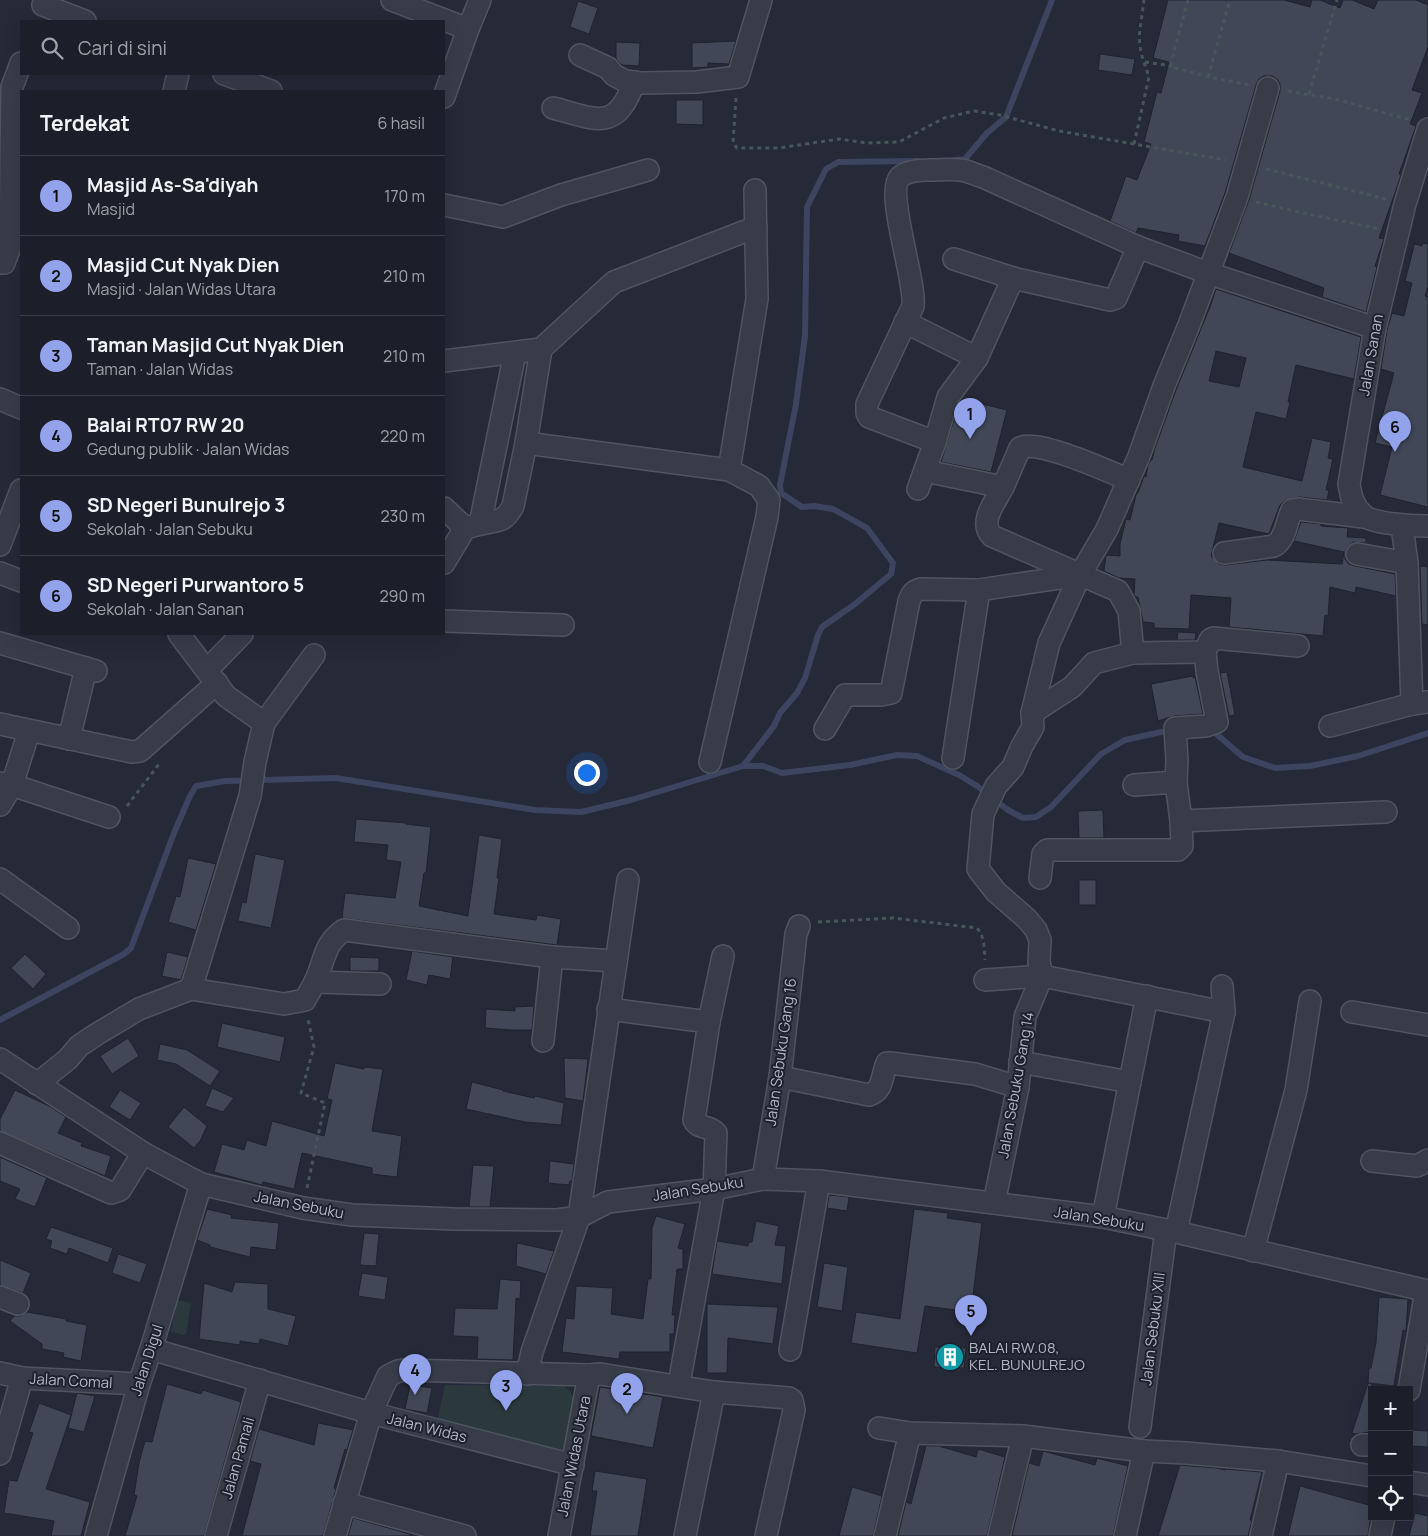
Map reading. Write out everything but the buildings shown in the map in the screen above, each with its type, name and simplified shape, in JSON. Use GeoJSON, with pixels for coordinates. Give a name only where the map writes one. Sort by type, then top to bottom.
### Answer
{"type":"FeatureCollection","features":[{"type":"Feature","properties":{"kind":"street"},"geometry":{"type":"LineString","coordinates":[[392,0],[444,20]]}},
{"type":"Feature","properties":{"kind":"street"},"geometry":{"type":"LineString","coordinates":[[445,93],[480,0]]}},
{"type":"Feature","properties":{"kind":"street"},"geometry":{"type":"LineString","coordinates":[[580,55],[608,68],[622,80],[634,82],[697,82],[738,77],[761,0]]}},
{"type":"Feature","properties":{"kind":"street"},"geometry":{"type":"LineString","coordinates":[[41,9],[82,20]]}},
{"type":"Feature","properties":{"kind":"street"},"geometry":{"type":"LineString","coordinates":[[445,20],[468,29]]}},
{"type":"Feature","properties":{"kind":"street"},"geometry":{"type":"LineString","coordinates":[[8,265],[10,226],[6,162],[16,134],[6,85],[20,64]]}},
{"type":"Feature","properties":{"kind":"street"},"geometry":{"type":"LineString","coordinates":[[174,90],[178,75]]}},
{"type":"Feature","properties":{"kind":"street"},"geometry":{"type":"LineString","coordinates":[[227,75],[268,90]]}},
{"type":"Feature","properties":{"kind":"street"},"geometry":{"type":"LineString","coordinates":[[553,108],[596,119],[611,117],[624,106],[634,82]]}},
{"type":"Feature","properties":{"kind":"street","name":"Jalan Sebuku Gang 14"},"geometry":{"type":"LineString","coordinates":[[994,1203],[1018,1087],[1025,1017],[1042,976],[1039,962],[1040,940],[1036,930],[1027,919],[996,892],[978,869],[983,814],[996,786],[1013,767],[1022,746],[1034,727],[1032,713],[1049,642],[1080,575],[1107,529],[1139,456],[1237,197],[1268,88]]}},
{"type":"Feature","properties":{"kind":"street","name":"Jalan Sanan"},"geometry":{"type":"LineString","coordinates":[[1364,517],[1352,501],[1349,484],[1374,328],[1404,204],[1421,176],[1423,125]]}},
{"type":"Feature","properties":{"kind":"street"},"geometry":{"type":"LineString","coordinates":[[445,207],[503,217],[561,195],[648,170]]}},
{"type":"Feature","properties":{"kind":"street"},"geometry":{"type":"LineString","coordinates":[[935,442],[869,417],[867,413],[867,404],[913,306],[914,297],[895,198],[897,182],[901,176],[911,172],[961,170],[983,177],[1138,247],[1208,273],[1374,328]]}},
{"type":"Feature","properties":{"kind":"street"},"geometry":{"type":"LineString","coordinates":[[729,470],[757,299],[755,190]]}},
{"type":"Feature","properties":{"kind":"street"},"geometry":{"type":"LineString","coordinates":[[445,361],[541,349],[614,282],[756,227]]}},
{"type":"Feature","properties":{"kind":"street"},"geometry":{"type":"LineString","coordinates":[[954,258],[1013,278],[1110,300],[1116,298],[1138,247]]}},
{"type":"Feature","properties":{"kind":"street"},"geometry":{"type":"LineString","coordinates":[[1003,487],[921,480],[935,442],[948,397],[977,358],[1013,278]]}},
{"type":"Feature","properties":{"kind":"street"},"geometry":{"type":"LineString","coordinates":[[905,322],[977,358]]}},
{"type":"Feature","properties":{"kind":"street"},"geometry":{"type":"LineString","coordinates":[[445,509],[473,526],[497,522],[508,515],[513,506],[526,443],[541,349]]}},
{"type":"Feature","properties":{"kind":"street"},"geometry":{"type":"LineString","coordinates":[[445,562],[473,526],[515,353]]}},
{"type":"Feature","properties":{"kind":"street"},"geometry":{"type":"LineString","coordinates":[[0,398],[20,408]]}},
{"type":"Feature","properties":{"kind":"street"},"geometry":{"type":"LineString","coordinates":[[526,443],[729,470],[760,486],[769,500],[767,517],[710,762]]}},
{"type":"Feature","properties":{"kind":"street"},"geometry":{"type":"LineString","coordinates":[[1129,480],[1061,453],[1029,445],[1022,446],[988,516],[986,524],[987,531],[992,536],[1118,591],[1129,611],[1133,654]]}},
{"type":"Feature","properties":{"kind":"street"},"geometry":{"type":"LineString","coordinates":[[0,546],[19,504]]}},
{"type":"Feature","properties":{"kind":"street"},"geometry":{"type":"LineString","coordinates":[[1224,553],[1278,544],[1282,539],[1292,510],[1298,509],[1364,517],[1402,526],[1428,526]]}},
{"type":"Feature","properties":{"kind":"street"},"geometry":{"type":"LineString","coordinates":[[1330,726],[1420,703],[1402,526]]}},
{"type":"Feature","properties":{"kind":"street"},"geometry":{"type":"LineString","coordinates":[[1357,554],[1407,563]]}},
{"type":"Feature","properties":{"kind":"street"},"geometry":{"type":"LineString","coordinates":[[0,573],[20,582]]}},
{"type":"Feature","properties":{"kind":"street"},"geometry":{"type":"LineString","coordinates":[[825,729],[845,695],[881,695],[891,693],[909,601],[915,591],[979,590],[1080,575]]}},
{"type":"Feature","properties":{"kind":"street"},"geometry":{"type":"LineString","coordinates":[[953,758],[979,590]]}},
{"type":"Feature","properties":{"kind":"street"},"geometry":{"type":"LineString","coordinates":[[445,621],[563,625]]}},
{"type":"Feature","properties":{"kind":"street"},"geometry":{"type":"LineString","coordinates":[[181,635],[226,696],[264,723]]}},
{"type":"Feature","properties":{"kind":"street"},"geometry":{"type":"LineString","coordinates":[[0,724],[132,752],[140,751],[212,676],[241,635]]}},
{"type":"Feature","properties":{"kind":"street"},"geometry":{"type":"LineString","coordinates":[[1040,878],[1043,854],[1047,850],[1178,850],[1182,846],[1176,782],[1175,728],[1206,726],[1217,722],[1205,652],[1210,640],[1214,638],[1298,646]]}},
{"type":"Feature","properties":{"kind":"street"},"geometry":{"type":"LineString","coordinates":[[0,643],[91,670],[69,739]]}},
{"type":"Feature","properties":{"kind":"street"},"geometry":{"type":"LineString","coordinates":[[1032,713],[1072,687],[1094,663],[1133,654],[1205,652]]}},
{"type":"Feature","properties":{"kind":"street"},"geometry":{"type":"LineString","coordinates":[[191,989],[250,796],[264,723],[314,655]]}},
{"type":"Feature","properties":{"kind":"street"},"geometry":{"type":"LineString","coordinates":[[0,805],[6,784],[29,731]]}},
{"type":"Feature","properties":{"kind":"street"},"geometry":{"type":"LineString","coordinates":[[1134,785],[1176,782]]}},
{"type":"Feature","properties":{"kind":"street"},"geometry":{"type":"LineString","coordinates":[[6,784],[109,816]]}},
{"type":"Feature","properties":{"kind":"street"},"geometry":{"type":"LineString","coordinates":[[1181,821],[1386,812]]}},
{"type":"Feature","properties":{"kind":"street"},"geometry":{"type":"LineString","coordinates":[[0,879],[68,928]]}},
{"type":"Feature","properties":{"kind":"street"},"geometry":{"type":"LineString","coordinates":[[527,1374],[532,1352],[579,1217],[628,880]]}},
{"type":"Feature","properties":{"kind":"street","name":"Jalan Sebuku Gang 16"},"geometry":{"type":"LineString","coordinates":[[763,1179],[780,1078],[796,934],[799,926]]}},
{"type":"Feature","properties":{"kind":"street"},"geometry":{"type":"LineString","coordinates":[[310,991],[326,949],[334,937],[344,930],[552,957],[616,960]]}},
{"type":"Feature","properties":{"kind":"street"},"geometry":{"type":"LineString","coordinates":[[679,1384],[714,1189],[716,1133],[699,1125],[694,1120],[709,1022],[723,956]]}},
{"type":"Feature","properties":{"kind":"street"},"geometry":{"type":"LineString","coordinates":[[543,1041],[552,957]]}},
{"type":"Feature","properties":{"kind":"street"},"geometry":{"type":"LineString","coordinates":[[985,980],[1042,976],[1224,1012]]}},
{"type":"Feature","properties":{"kind":"street"},"geometry":{"type":"LineString","coordinates":[[37,1084],[68,1059],[79,1046],[97,1034],[139,1009],[191,989],[284,1004],[310,991],[380,984]]}},
{"type":"Feature","properties":{"kind":"street","name":"Jalan Sebuku XIII"},"geometry":{"type":"LineString","coordinates":[[1140,1427],[1171,1231],[1224,1012],[1222,986]]}},
{"type":"Feature","properties":{"kind":"street"},"geometry":{"type":"LineString","coordinates":[[1103,1217],[1147,996]]}},
{"type":"Feature","properties":{"kind":"street"},"geometry":{"type":"LineString","coordinates":[[1252,1251],[1296,1090],[1310,1001]]}},
{"type":"Feature","properties":{"kind":"street"},"geometry":{"type":"LineString","coordinates":[[608,1009],[709,1022]]}},
{"type":"Feature","properties":{"kind":"street"},"geometry":{"type":"LineString","coordinates":[[1352,1012],[1428,1025]]}},
{"type":"Feature","properties":{"kind":"street","name":"Jalan Sebuku"},"geometry":{"type":"LineString","coordinates":[[0,1060],[143,1154],[201,1184],[303,1208],[352,1215],[455,1220],[557,1220],[579,1217],[608,1202],[714,1189],[763,1179],[819,1181],[1103,1217],[1427,1291]]}},
{"type":"Feature","properties":{"kind":"street"},"geometry":{"type":"LineString","coordinates":[[1020,1062],[1130,1082]]}},
{"type":"Feature","properties":{"kind":"street"},"geometry":{"type":"LineString","coordinates":[[780,1078],[869,1095],[876,1092],[879,1088],[885,1067],[887,1063],[890,1063],[975,1074],[1018,1087]]}},
{"type":"Feature","properties":{"kind":"street"},"geometry":{"type":"LineString","coordinates":[[0,1142],[111,1193],[120,1190],[143,1154]]}},
{"type":"Feature","properties":{"kind":"street"},"geometry":{"type":"LineString","coordinates":[[1372,1161],[1417,1166],[1428,1160]]}},
{"type":"Feature","properties":{"kind":"street"},"geometry":{"type":"LineString","coordinates":[[790,1350],[819,1181]]}},
{"type":"Feature","properties":{"kind":"street","name":"Jalan Digul"},"geometry":{"type":"LineString","coordinates":[[96,1536],[139,1384],[201,1184]]}},
{"type":"Feature","properties":{"kind":"street"},"geometry":{"type":"LineString","coordinates":[[1410,1386],[1427,1291]]}},
{"type":"Feature","properties":{"kind":"street"},"geometry":{"type":"LineString","coordinates":[[151,1349],[371,1413],[388,1376],[398,1370],[589,1376],[600,1374],[714,1392],[789,1398],[792,1400],[794,1410],[767,1531]]}},
{"type":"Feature","properties":{"kind":"street"},"geometry":{"type":"LineString","coordinates":[[0,1373],[22,1378]]}},
{"type":"Feature","properties":{"kind":"street","name":"Jalan Widas Utara"},"geometry":{"type":"LineString","coordinates":[[559,1536],[589,1376]]}},
{"type":"Feature","properties":{"kind":"street","name":"Jalan Comal"},"geometry":{"type":"LineString","coordinates":[[0,1454],[22,1378],[139,1384]]}},
{"type":"Feature","properties":{"kind":"street","name":"Jalan Pamali"},"geometry":{"type":"LineString","coordinates":[[216,1536],[260,1380]]}},
{"type":"Feature","properties":{"kind":"street"},"geometry":{"type":"LineString","coordinates":[[685,1536],[714,1392]]}},
{"type":"Feature","properties":{"kind":"street","name":"Jalan Widas"},"geometry":{"type":"LineString","coordinates":[[336,1536],[371,1413],[573,1465]]}},
{"type":"Feature","properties":{"kind":"street"},"geometry":{"type":"LineString","coordinates":[[879,1428],[910,1433],[1023,1436],[1144,1451],[1278,1461],[1368,1475]]}},
{"type":"Feature","properties":{"kind":"street"},"geometry":{"type":"LineString","coordinates":[[885,1536],[910,1433]]}},
{"type":"Feature","properties":{"kind":"street"},"geometry":{"type":"LineString","coordinates":[[999,1536],[1023,1436]]}},
{"type":"Feature","properties":{"kind":"street"},"geometry":{"type":"LineString","coordinates":[[1125,1536],[1144,1451]]}},
{"type":"Feature","properties":{"kind":"street"},"geometry":{"type":"LineString","coordinates":[[1260,1536],[1278,1461]]}},
{"type":"Feature","properties":{"kind":"street"},"geometry":{"type":"LineString","coordinates":[[1413,1483],[1428,1485]]}},
{"type":"Feature","properties":{"kind":"street"},"geometry":{"type":"LineString","coordinates":[[344,1503],[465,1536]]}},
{"type":"Feature","properties":{"kind":"street"},"geometry":{"type":"LineString","coordinates":[[1380,1536],[1383,1521]]}},
{"type":"Feature","properties":{"kind":"path"},"geometry":{"type":"LineString","coordinates":[[1134,144],[1149,77],[1139,37],[1144,0]]}},
{"type":"Feature","properties":{"kind":"path"},"geometry":{"type":"LineString","coordinates":[[1172,66],[1188,0]]}},
{"type":"Feature","properties":{"kind":"path"},"geometry":{"type":"LineString","coordinates":[[1208,77],[1230,0]]}},
{"type":"Feature","properties":{"kind":"path"},"geometry":{"type":"LineString","coordinates":[[1309,94],[1337,0]]}},
{"type":"Feature","properties":{"kind":"path"},"geometry":{"type":"LineString","coordinates":[[1144,62],[1172,66],[1173,68],[1208,77],[1336,99],[1423,125]]}},
{"type":"Feature","properties":{"kind":"path"},"geometry":{"type":"LineString","coordinates":[[738,77],[733,143],[737,148],[779,148],[839,139],[867,143],[900,142],[944,118],[974,111],[1000,115],[1058,131],[1247,164],[1404,204]]}},
{"type":"Feature","properties":{"kind":"path"},"geometry":{"type":"LineString","coordinates":[[1237,197],[1303,213],[1397,232]]}},
{"type":"Feature","properties":{"kind":"path"},"geometry":{"type":"LineString","coordinates":[[799,926],[803,923],[893,918],[976,928],[981,932],[984,943],[985,980]]}},
{"type":"Feature","properties":{"kind":"path"},"geometry":{"type":"LineString","coordinates":[[303,1208],[324,1103],[301,1093],[314,1047],[310,991]]}},
{"type":"Feature","properties":{"kind":"shaded area"},"geometry":{"type":"Polygon","coordinates":[[[177,1300],[191,1303],[186,1335],[171,1332],[177,1300]]]}},
{"type":"Feature","properties":{"kind":"shaded area"},"geometry":{"type":"Polygon","coordinates":[[[445,1385],[564,1386],[571,1392],[575,1401],[565,1451],[559,1454],[437,1422],[445,1385]]]}},
{"type":"Feature","properties":{"kind":"waterway"},"geometry":{"type":"LineString","coordinates":[[955,160],[965,159],[987,133],[1006,117],[1052,0]]}},
{"type":"Feature","properties":{"kind":"waterway"},"geometry":{"type":"LineString","coordinates":[[743,766],[774,726],[780,713],[797,693],[805,678],[822,627],[855,604],[891,574],[893,563],[867,528],[833,509],[814,506],[802,507],[781,493],[780,485],[796,404],[805,336],[807,207],[826,169],[838,162],[917,161]]}},
{"type":"Feature","properties":{"kind":"waterway"},"geometry":{"type":"LineString","coordinates":[[0,1020],[124,954],[131,948],[174,833],[196,786],[225,781],[336,778],[535,810],[581,812],[631,800],[743,766],[763,766],[782,773],[850,765],[897,755],[917,756],[959,775],[977,786],[1008,810],[1023,818],[1036,817],[1051,807],[1101,754],[1125,740],[1161,732],[1172,732]]}},
{"type":"Feature","properties":{"kind":"waterway"},"geometry":{"type":"LineString","coordinates":[[1207,732],[1214,732],[1243,757],[1275,768],[1310,766],[1358,756],[1428,733]]}},
{"type":"Feature","properties":{"kind":"place","name":"Masjid As-Sa'diyah"},"geometry":{"type":"Point","coordinates":[970,439]}},
{"type":"Feature","properties":{"kind":"place","name":"SD Negeri Purwantoro 5"},"geometry":{"type":"Point","coordinates":[1395,452]}},
{"type":"Feature","properties":{"kind":"place","name":"SD Negeri Bunulrejo 3"},"geometry":{"type":"Point","coordinates":[971,1336]}},
{"type":"Feature","properties":{"kind":"place","name":"BALAI RW.08, KEL. BUNULREJO"},"geometry":{"type":"Point","coordinates":[950,1357]}},
{"type":"Feature","properties":{"kind":"place","name":"Balai RT07 RW 20"},"geometry":{"type":"Point","coordinates":[415,1395]}},
{"type":"Feature","properties":{"kind":"place","name":"Taman Masjid Cut Nyak Dien"},"geometry":{"type":"Point","coordinates":[506,1411]}},
{"type":"Feature","properties":{"kind":"place","name":"Masjid Cut Nyak Dien"},"geometry":{"type":"Point","coordinates":[627,1414]}}]}
